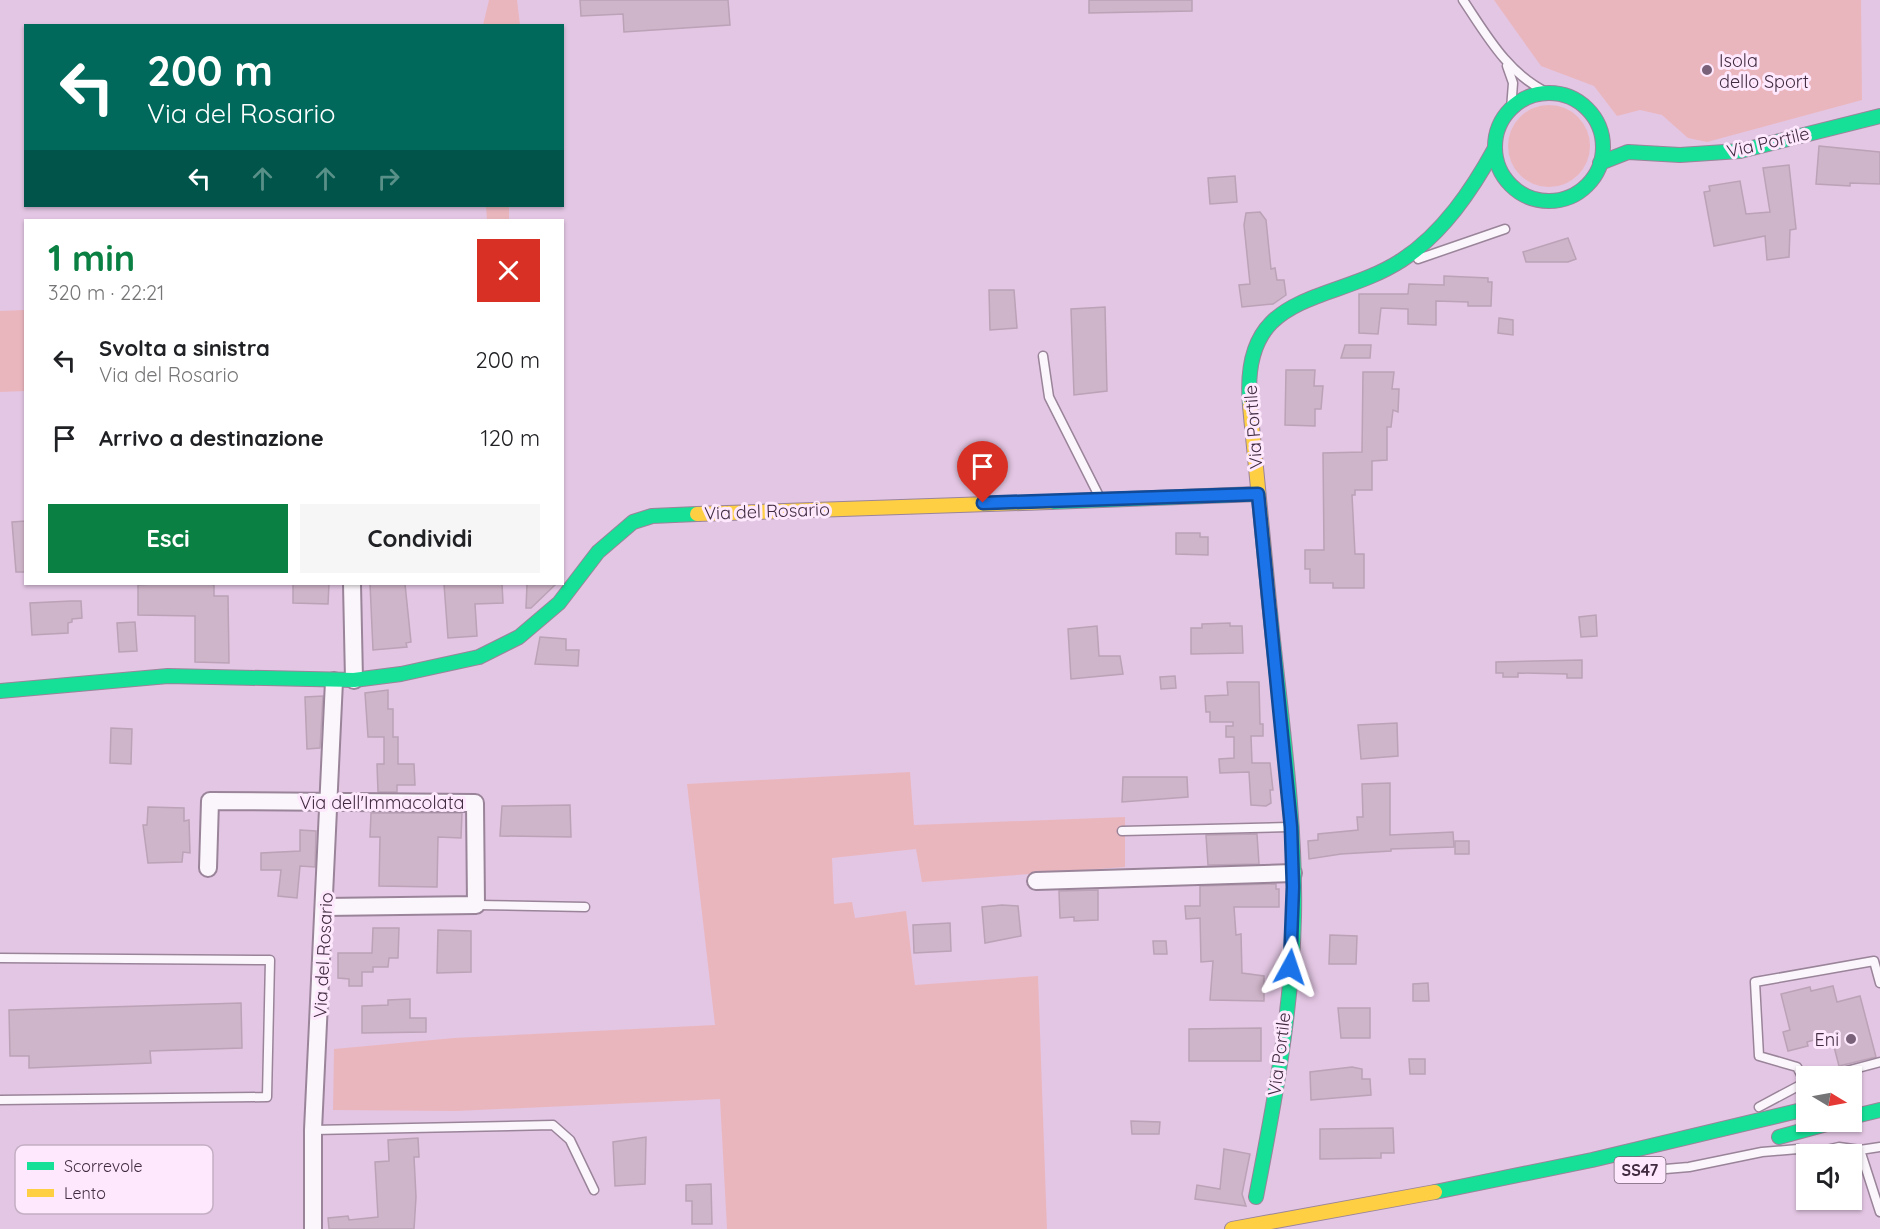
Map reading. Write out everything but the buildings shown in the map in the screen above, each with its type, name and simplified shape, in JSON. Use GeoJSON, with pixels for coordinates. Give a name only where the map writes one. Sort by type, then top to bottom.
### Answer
{"type":"FeatureCollection","features":[{"type":"Feature","properties":{"kind":"main road"},"geometry":{"type":"LineString","coordinates":[[1548,93],[1576,100],[1587,109],[1599,127],[1603,149],[1594,177],[1570,197],[1554,200],[1536,199],[1513,187],[1499,165],[1495,148],[1498,131],[1511,110],[1533,95],[1548,93]]}},
{"type":"Feature","properties":{"kind":"main road","name":"Via Portile"},"geometry":{"type":"LineString","coordinates":[[1600,163],[1628,152],[1689,155],[1740,151],[1880,116]]}},
{"type":"Feature","properties":{"kind":"main road","name":"Via Portile"},"geometry":{"type":"LineString","coordinates":[[1599,127],[1617,139],[1654,152]]}},
{"type":"Feature","properties":{"kind":"main road","name":"Via Portile"},"geometry":{"type":"LineString","coordinates":[[1256,1197],[1272,1116],[1293,946],[1293,873],[1291,827],[1249,392],[1253,351],[1260,338],[1280,318],[1318,294],[1385,270],[1435,230],[1464,196],[1495,148]]}},
{"type":"Feature","properties":{"kind":"main road","name":"Via Portile"},"geometry":{"type":"LineString","coordinates":[[1464,196],[1479,186],[1497,183],[1513,187]]}},
{"type":"Feature","properties":{"kind":"main road","name":"Via del Rosario"},"geometry":{"type":"LineString","coordinates":[[0,691],[168,676],[354,680],[401,674],[479,657],[519,637],[559,603],[598,552],[633,522],[652,516],[1258,494]]}},
{"type":"Feature","properties":{"kind":"main road"},"geometry":{"type":"LineString","coordinates":[[1862,1115],[1880,1110]]}},
{"type":"Feature","properties":{"kind":"main road","name":"SS47"},"geometry":{"type":"LineString","coordinates":[[1232,1229],[1440,1192],[1592,1161],[1796,1111]]}},
{"type":"Feature","properties":{"kind":"main road","name":"SS47"},"geometry":{"type":"LineString","coordinates":[[1624,1173],[1796,1131]]}},
{"type":"Feature","properties":{"kind":"street"},"geometry":{"type":"LineString","coordinates":[[352,585],[354,680]]}},
{"type":"Feature","properties":{"kind":"street","name":"Via del Rosario"},"geometry":{"type":"LineString","coordinates":[[313,1229],[314,1130],[334,681]]}},
{"type":"Feature","properties":{"kind":"street","name":"Via dell'Immacolata"},"geometry":{"type":"LineString","coordinates":[[208,868],[210,801],[476,803],[476,905]]}},
{"type":"Feature","properties":{"kind":"street"},"geometry":{"type":"LineString","coordinates":[[1036,881],[1293,873]]}},
{"type":"Feature","properties":{"kind":"street"},"geometry":{"type":"LineString","coordinates":[[325,907],[476,905]]}},
{"type":"Feature","properties":{"kind":"lane"},"geometry":{"type":"LineString","coordinates":[[1454,0],[1471,11]]}},
{"type":"Feature","properties":{"kind":"lane"},"geometry":{"type":"LineString","coordinates":[[1463,0],[1506,62],[1529,84],[1548,93]]}},
{"type":"Feature","properties":{"kind":"lane"},"geometry":{"type":"LineString","coordinates":[[1506,62],[1513,83],[1511,110]]}},
{"type":"Feature","properties":{"kind":"lane","name":"Via Portile"},"geometry":{"type":"LineString","coordinates":[[1385,270],[1505,229]]}},
{"type":"Feature","properties":{"kind":"lane"},"geometry":{"type":"LineString","coordinates":[[1042,356],[1049,397],[1100,499]]}},
{"type":"Feature","properties":{"kind":"lane"},"geometry":{"type":"LineString","coordinates":[[1122,831],[1291,827]]}},
{"type":"Feature","properties":{"kind":"lane"},"geometry":{"type":"LineString","coordinates":[[476,905],[585,907]]}},
{"type":"Feature","properties":{"kind":"lane"},"geometry":{"type":"LineString","coordinates":[[0,958],[270,960],[267,1097],[0,1100]]}},
{"type":"Feature","properties":{"kind":"lane"},"geometry":{"type":"LineString","coordinates":[[1796,1067],[1759,1056],[1755,982],[1874,961],[1880,983]]}},
{"type":"Feature","properties":{"kind":"lane"},"geometry":{"type":"LineString","coordinates":[[1862,1067],[1880,1062]]}},
{"type":"Feature","properties":{"kind":"lane"},"geometry":{"type":"LineString","coordinates":[[1752,1109],[1796,1087]]}},
{"type":"Feature","properties":{"kind":"lane"},"geometry":{"type":"LineString","coordinates":[[314,1130],[553,1125],[570,1140],[590,1186],[594,1190]]}},
{"type":"Feature","properties":{"kind":"lane"},"geometry":{"type":"LineString","coordinates":[[1592,1161],[1636,1139]]}},
{"type":"Feature","properties":{"kind":"lane"},"geometry":{"type":"LineString","coordinates":[[1862,1150],[1880,1147]]}},
{"type":"Feature","properties":{"kind":"lane"},"geometry":{"type":"LineString","coordinates":[[1624,1173],[1689,1167],[1762,1152],[1796,1149]]}},
{"type":"Feature","properties":{"kind":"lane"},"geometry":{"type":"LineString","coordinates":[[1862,1156],[1880,1212]]}},
{"type":"Feature","properties":{"kind":"shaded area"},"geometry":{"type":"Polygon","coordinates":[[[489,0],[517,0],[520,24],[483,24],[489,0]]]}},
{"type":"Feature","properties":{"kind":"shaded area","name":"Isola dello Sport"},"geometry":{"type":"Polygon","coordinates":[[[1494,0],[1861,0],[1862,100],[1707,142],[1688,138],[1662,115],[1640,110],[1617,116],[1594,86],[1541,66],[1494,0]]]}},
{"type":"Feature","properties":{"kind":"shaded area"},"geometry":{"type":"Polygon","coordinates":[[[1549,105],[1565,108],[1578,117],[1587,130],[1590,146],[1587,162],[1578,175],[1565,184],[1549,187],[1533,184],[1520,175],[1511,162],[1508,146],[1511,130],[1520,117],[1533,108],[1549,105]]]}},
{"type":"Feature","properties":{"kind":"shaded area"},"geometry":{"type":"Polygon","coordinates":[[[486,207],[509,207],[509,219],[487,219],[486,207]]]}},
{"type":"Feature","properties":{"kind":"shaded area"},"geometry":{"type":"Polygon","coordinates":[[[24,310],[24,391],[0,392],[0,311],[24,310]]]}},
{"type":"Feature","properties":{"kind":"shaded area"},"geometry":{"type":"Polygon","coordinates":[[[910,772],[914,825],[1125,817],[1125,867],[922,882],[916,849],[832,858],[834,904],[852,902],[855,918],[906,911],[915,985],[1038,976],[1047,1229],[727,1229],[720,1099],[456,1111],[333,1110],[334,1049],[454,1038],[715,1025],[687,784],[910,772]]]}},
{"type":"Feature","properties":{"kind":"traffic: fast"},"geometry":{"type":"LineString","coordinates":[[1549,93],[1559,94],[1579,102],[1587,109],[1594,117],[1602,137],[1603,147],[1602,157],[1594,177],[1587,185],[1579,192],[1559,200],[1549,201],[1539,200],[1519,192],[1511,185],[1504,177],[1496,157],[1495,147],[1496,137],[1504,117],[1511,109],[1519,102],[1539,94],[1549,93]]}},
{"type":"Feature","properties":{"kind":"traffic: fast"},"geometry":{"type":"LineString","coordinates":[[1600,163],[1628,152],[1680,155],[1740,151],[1880,116]]}},
{"type":"Feature","properties":{"kind":"traffic: fast"},"geometry":{"type":"LineString","coordinates":[[1250,406],[1250,367],[1259,339],[1275,320],[1295,306],[1375,275],[1417,249],[1455,210],[1495,148]]}},
{"type":"Feature","properties":{"kind":"traffic: fast"},"geometry":{"type":"LineString","coordinates":[[1050,502],[1258,494]]}},
{"type":"Feature","properties":{"kind":"traffic: fast"},"geometry":{"type":"LineString","coordinates":[[0,691],[168,676],[354,680],[401,674],[479,657],[519,637],[559,603],[598,552],[633,522],[652,516],[697,514]]}},
{"type":"Feature","properties":{"kind":"traffic: fast"},"geometry":{"type":"LineString","coordinates":[[1256,1197],[1286,1022],[1294,917],[1290,802],[1270,611]]}},
{"type":"Feature","properties":{"kind":"traffic: fast"},"geometry":{"type":"LineString","coordinates":[[1862,1114],[1880,1110]]}},
{"type":"Feature","properties":{"kind":"traffic: fast"},"geometry":{"type":"LineString","coordinates":[[1435,1192],[1592,1160],[1796,1111]]}},
{"type":"Feature","properties":{"kind":"traffic: fast"},"geometry":{"type":"LineString","coordinates":[[1779,1137],[1797,1132]]}},
{"type":"Feature","properties":{"kind":"traffic: slow"},"geometry":{"type":"LineString","coordinates":[[1250,406],[1270,611]]}},
{"type":"Feature","properties":{"kind":"traffic: slow"},"geometry":{"type":"LineString","coordinates":[[697,514],[1050,502]]}},
{"type":"Feature","properties":{"kind":"traffic: slow"},"geometry":{"type":"LineString","coordinates":[[1232,1229],[1435,1192]]}},
{"type":"Feature","properties":{"kind":"place","name":"Isola dello Sport"},"geometry":{"type":"Point","coordinates":[1707,70]}},
{"type":"Feature","properties":{"kind":"place","name":"Eni"},"geometry":{"type":"Point","coordinates":[1851,1039]}},
{"type":"Feature","properties":{"kind":"route"},"geometry":{"type":"LineString","coordinates":[[983,503],[1258,494],[1291,827],[1293,946],[1290,967]]}}]}
